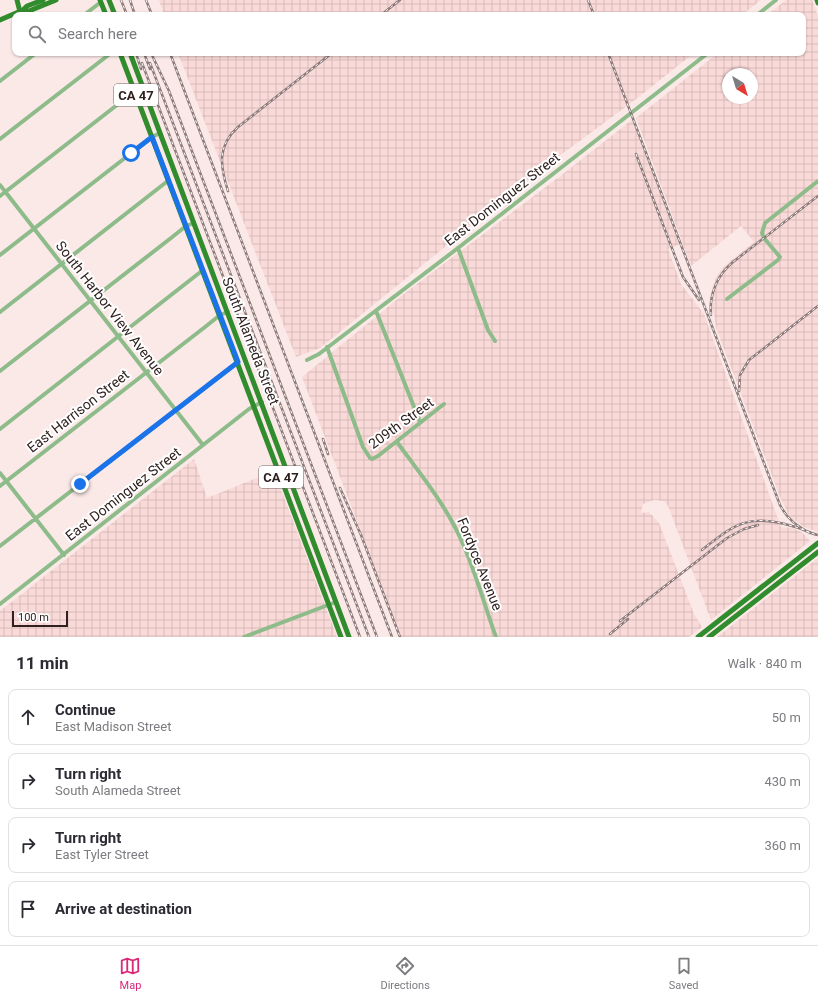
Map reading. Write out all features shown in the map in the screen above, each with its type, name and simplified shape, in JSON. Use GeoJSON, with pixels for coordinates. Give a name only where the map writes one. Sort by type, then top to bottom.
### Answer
{"type":"FeatureCollection","features":[{"type":"Feature","properties":{"kind":"main road"},"geometry":{"type":"LineString","coordinates":[[17,0],[22,11]]}},
{"type":"Feature","properties":{"kind":"main road"},"geometry":{"type":"LineString","coordinates":[[22,11],[27,6],[43,0]]}},
{"type":"Feature","properties":{"kind":"main road"},"geometry":{"type":"LineString","coordinates":[[22,11],[29,11],[56,0]]}},
{"type":"Feature","properties":{"kind":"main road"},"geometry":{"type":"LineString","coordinates":[[109,0],[114,12]]}},
{"type":"Feature","properties":{"kind":"main road"},"geometry":{"type":"LineString","coordinates":[[100,1],[105,12]]}},
{"type":"Feature","properties":{"kind":"main road"},"geometry":{"type":"LineString","coordinates":[[0,20],[12,15]]}},
{"type":"Feature","properties":{"kind":"main road","name":"South Alameda Street"},"geometry":{"type":"LineString","coordinates":[[121,56],[238,362],[340,637]]}},
{"type":"Feature","properties":{"kind":"main road","name":"South Alameda Street"},"geometry":{"type":"LineString","coordinates":[[131,56],[349,637]]}},
{"type":"Feature","properties":{"kind":"main road"},"geometry":{"type":"LineString","coordinates":[[698,637],[818,543]]}},
{"type":"Feature","properties":{"kind":"main road"},"geometry":{"type":"LineString","coordinates":[[307,550],[315,547]]}},
{"type":"Feature","properties":{"kind":"main road"},"geometry":{"type":"LineString","coordinates":[[709,637],[818,552]]}},
{"type":"Feature","properties":{"kind":"street"},"geometry":{"type":"LineString","coordinates":[[761,12],[776,0]]}},
{"type":"Feature","properties":{"kind":"street"},"geometry":{"type":"LineString","coordinates":[[87,12],[100,1]]}},
{"type":"Feature","properties":{"kind":"street"},"geometry":{"type":"LineString","coordinates":[[0,81],[32,56]]}},
{"type":"Feature","properties":{"kind":"street"},"geometry":{"type":"LineString","coordinates":[[0,139],[107,56]]}},
{"type":"Feature","properties":{"kind":"street","name":"East Dominguez Street"},"geometry":{"type":"LineString","coordinates":[[307,360],[327,348],[376,311],[704,56]]}},
{"type":"Feature","properties":{"kind":"street"},"geometry":{"type":"LineString","coordinates":[[0,196],[135,91]]}},
{"type":"Feature","properties":{"kind":"street"},"geometry":{"type":"LineString","coordinates":[[0,255],[152,137],[160,133]]}},
{"type":"Feature","properties":{"kind":"street"},"geometry":{"type":"LineString","coordinates":[[0,312],[169,180]]}},
{"type":"Feature","properties":{"kind":"street"},"geometry":{"type":"LineString","coordinates":[[727,298],[778,260],[780,257],[764,238],[762,233],[766,223],[818,181]]}},
{"type":"Feature","properties":{"kind":"street","name":"South Harbor View Avenue"},"geometry":{"type":"LineString","coordinates":[[0,185],[203,445]]}},
{"type":"Feature","properties":{"kind":"street"},"geometry":{"type":"LineString","coordinates":[[0,371],[186,226],[194,223]]}},
{"type":"Feature","properties":{"kind":"street"},"geometry":{"type":"LineString","coordinates":[[458,248],[488,330],[495,341]]}},
{"type":"Feature","properties":{"kind":"street"},"geometry":{"type":"LineString","coordinates":[[0,429],[203,270]]}},
{"type":"Feature","properties":{"kind":"street"},"geometry":{"type":"LineString","coordinates":[[376,311],[420,422]]}},
{"type":"Feature","properties":{"kind":"street","name":"East Harrison Street"},"geometry":{"type":"LineString","coordinates":[[0,486],[220,315],[228,312]]}},
{"type":"Feature","properties":{"kind":"street","name":"209th Street"},"geometry":{"type":"LineString","coordinates":[[327,348],[363,447],[370,458],[375,458],[397,442],[444,404]]}},
{"type":"Feature","properties":{"kind":"street"},"geometry":{"type":"LineString","coordinates":[[0,546],[238,362]]}},
{"type":"Feature","properties":{"kind":"street","name":"East Dominguez Street"},"geometry":{"type":"LineString","coordinates":[[0,604],[254,405],[262,402]]}},
{"type":"Feature","properties":{"kind":"street","name":"Fordyce Avenue"},"geometry":{"type":"LineString","coordinates":[[397,442],[436,495],[457,530],[470,561],[496,637]]}},
{"type":"Feature","properties":{"kind":"street"},"geometry":{"type":"LineString","coordinates":[[0,473],[64,555]]}},
{"type":"Feature","properties":{"kind":"street"},"geometry":{"type":"LineString","coordinates":[[244,637],[336,602]]}},
{"type":"Feature","properties":{"kind":"shaded area"},"geometry":{"type":"Polygon","coordinates":[[[159,0],[761,0],[746,12],[163,12],[159,0]]]}},
{"type":"Feature","properties":{"kind":"shaded area"},"geometry":{"type":"Polygon","coordinates":[[[786,0],[812,0],[818,16],[818,532],[804,527],[789,516],[780,497],[716,328],[714,313],[710,312],[709,305],[711,293],[715,280],[720,271],[754,242],[741,226],[691,266],[636,118],[714,56],[806,56],[806,12],[771,12],[786,0]]]}},
{"type":"Feature","properties":{"kind":"shaded area"},"geometry":{"type":"Polygon","coordinates":[[[179,56],[690,56],[631,103],[539,171],[320,348],[296,357],[179,56]]]}},
{"type":"Feature","properties":{"kind":"shaded area"},"geometry":{"type":"Polygon","coordinates":[[[633,119],[680,244],[668,249],[681,284],[704,314],[781,527],[793,528],[803,533],[810,541],[711,620],[668,506],[664,501],[654,500],[643,504],[641,513],[649,512],[659,523],[694,614],[702,627],[689,637],[401,637],[302,377],[405,293],[559,177],[633,119]]]}},
{"type":"Feature","properties":{"kind":"shaded area"},"geometry":{"type":"Polygon","coordinates":[[[194,459],[207,498],[274,471],[337,637],[0,637],[0,611],[194,459]]]}},
{"type":"Feature","properties":{"kind":"shaded area"},"geometry":{"type":"Polygon","coordinates":[[[818,558],[818,637],[717,637],[818,558]]]}},
{"type":"Feature","properties":{"kind":"railway"},"geometry":{"type":"LineString","coordinates":[[121,0],[126,12]]}},
{"type":"Feature","properties":{"kind":"railway"},"geometry":{"type":"LineString","coordinates":[[130,0],[134,12]]}},
{"type":"Feature","properties":{"kind":"railway"},"geometry":{"type":"LineString","coordinates":[[146,0],[151,12]]}},
{"type":"Feature","properties":{"kind":"railway"},"geometry":{"type":"LineString","coordinates":[[385,12],[400,0]]}},
{"type":"Feature","properties":{"kind":"railway"},"geometry":{"type":"LineString","coordinates":[[588,0],[593,12]]}},
{"type":"Feature","properties":{"kind":"railway"},"geometry":{"type":"LineString","coordinates":[[137,56],[141,69]]}},
{"type":"Feature","properties":{"kind":"railway"},"geometry":{"type":"LineString","coordinates":[[145,56],[150,69]]}},
{"type":"Feature","properties":{"kind":"railway"},"geometry":{"type":"LineString","coordinates":[[152,56],[169,91],[377,637]]}},
{"type":"Feature","properties":{"kind":"railway"},"geometry":{"type":"LineString","coordinates":[[171,56],[392,637]]}},
{"type":"Feature","properties":{"kind":"railway"},"geometry":{"type":"LineString","coordinates":[[228,191],[223,173],[222,157],[223,149],[231,134],[328,56]]}},
{"type":"Feature","properties":{"kind":"railway"},"geometry":{"type":"LineString","coordinates":[[609,56],[780,505],[793,522],[810,533]]}},
{"type":"Feature","properties":{"kind":"railway"},"geometry":{"type":"LineString","coordinates":[[142,63],[360,637]]}},
{"type":"Feature","properties":{"kind":"railway"},"geometry":{"type":"LineString","coordinates":[[150,63],[369,637]]}},
{"type":"Feature","properties":{"kind":"railway"},"geometry":{"type":"LineString","coordinates":[[636,154],[683,277],[699,300]]}},
{"type":"Feature","properties":{"kind":"railway"},"geometry":{"type":"LineString","coordinates":[[711,315],[711,300],[715,286],[718,279],[727,267],[818,196]]}},
{"type":"Feature","properties":{"kind":"railway"},"geometry":{"type":"LineString","coordinates":[[739,391],[740,375],[749,360],[818,306]]}},
{"type":"Feature","properties":{"kind":"railway"},"geometry":{"type":"LineString","coordinates":[[323,439],[328,454]]}},
{"type":"Feature","properties":{"kind":"railway"},"geometry":{"type":"LineString","coordinates":[[340,488],[361,535],[400,637]]}},
{"type":"Feature","properties":{"kind":"railway"},"geometry":{"type":"LineString","coordinates":[[702,550],[724,533],[743,523],[753,521],[777,522],[818,535]]}},
{"type":"Feature","properties":{"kind":"railway"},"geometry":{"type":"LineString","coordinates":[[620,621],[727,538],[744,529],[758,525]]}},
{"type":"Feature","properties":{"kind":"railway"},"geometry":{"type":"LineString","coordinates":[[610,634],[628,619]]}},
{"type":"Feature","properties":{"kind":"route"},"geometry":{"type":"LineString","coordinates":[[80,484],[238,362],[152,137],[131,153]]}}]}
